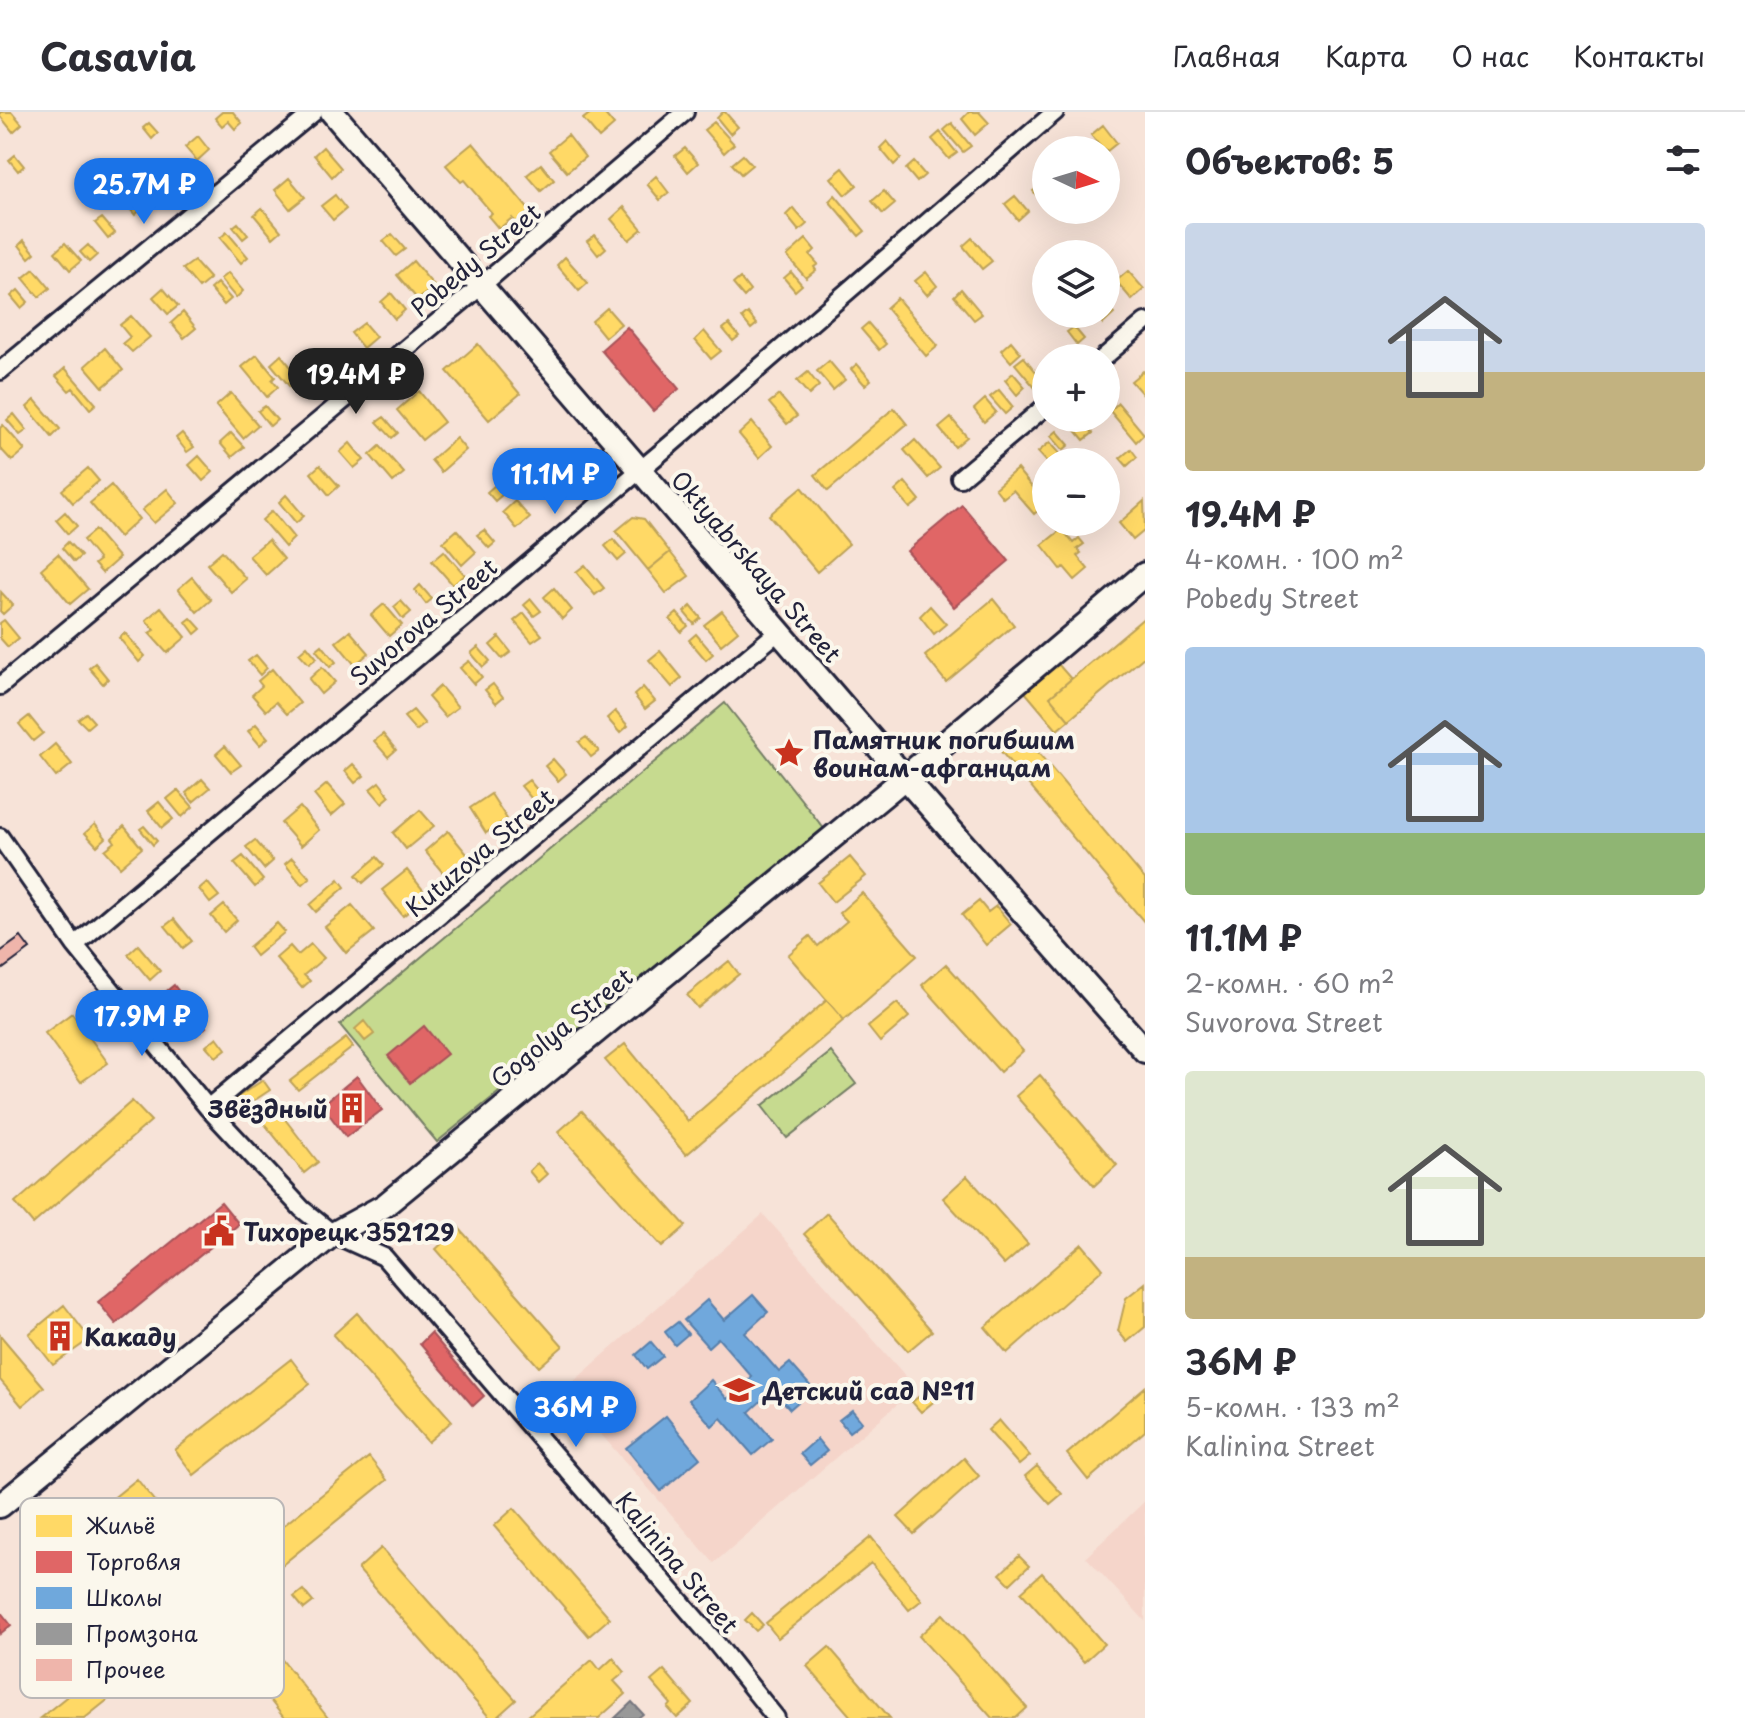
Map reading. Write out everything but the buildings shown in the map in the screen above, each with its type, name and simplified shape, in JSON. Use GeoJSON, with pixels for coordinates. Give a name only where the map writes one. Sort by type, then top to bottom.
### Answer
{"type":"FeatureCollection","features":[{"type":"Feature","properties":{"kind":"main road","name":"Oktyabrskaya Street"},"geometry":{"type":"LineString","coordinates":[[332,112],[905,778],[1145,1051]]}},
{"type":"Feature","properties":{"kind":"main road","name":"Gogolya Street"},"geometry":{"type":"LineString","coordinates":[[0,1506],[333,1234],[384,1206],[905,778],[1145,574]]}},
{"type":"Feature","properties":{"kind":"street"},"geometry":{"type":"LineString","coordinates":[[0,371],[314,112]]}},
{"type":"Feature","properties":{"kind":"street","name":"Pobedy Street"},"geometry":{"type":"LineString","coordinates":[[0,686],[685,112]]}},
{"type":"Feature","properties":{"kind":"street","name":"Suvorova Street"},"geometry":{"type":"LineString","coordinates":[[75,945],[641,470],[1055,112]]}},
{"type":"Feature","properties":{"kind":"street"},"geometry":{"type":"LineString","coordinates":[[1119,344],[1145,322]]}},
{"type":"Feature","properties":{"kind":"street"},"geometry":{"type":"LineString","coordinates":[[960,478],[1032,418]]}},
{"type":"Feature","properties":{"kind":"street","name":"Kutuzova Street"},"geometry":{"type":"LineString","coordinates":[[208,1108],[779,631]]}},
{"type":"Feature","properties":{"kind":"street","name":"Kalinina Street"},"geometry":{"type":"LineString","coordinates":[[0,837],[75,945],[208,1108],[302,1209],[333,1234],[384,1257],[712,1638],[776,1718]]}},
{"type":"Feature","properties":{"kind":"shaded area","name":"Детский сад №11"},"geometry":{"type":"Polygon","coordinates":[[[763,1214],[916,1388],[714,1563],[563,1391],[763,1214]]]}},
{"type":"Feature","properties":{"kind":"shaded area"},"geometry":{"type":"Polygon","coordinates":[[[1145,1501],[1145,1621],[1086,1557],[1145,1501]]]}},
{"type":"Feature","properties":{"kind":"green space"},"geometry":{"type":"Polygon","coordinates":[[[725,703],[825,830],[437,1142],[340,1025],[725,703]]]}},
{"type":"Feature","properties":{"kind":"green space"},"geometry":{"type":"Polygon","coordinates":[[[831,1052],[856,1084],[787,1138],[762,1106],[831,1052]]]}},
{"type":"Feature","properties":{"kind":"place","name":"Памятник погибшим воинам-афганцам"},"geometry":{"type":"Point","coordinates":[789,753]}},
{"type":"Feature","properties":{"kind":"place","name":"Звёздный"},"geometry":{"type":"Point","coordinates":[352,1108]}},
{"type":"Feature","properties":{"kind":"place","name":"Тихорецк 352129"},"geometry":{"type":"Point","coordinates":[219,1231]}},
{"type":"Feature","properties":{"kind":"place","name":"Какаду"},"geometry":{"type":"Point","coordinates":[60,1336]}},
{"type":"Feature","properties":{"kind":"place","name":"Детский сад №11"},"geometry":{"type":"Point","coordinates":[739,1390]}}]}
